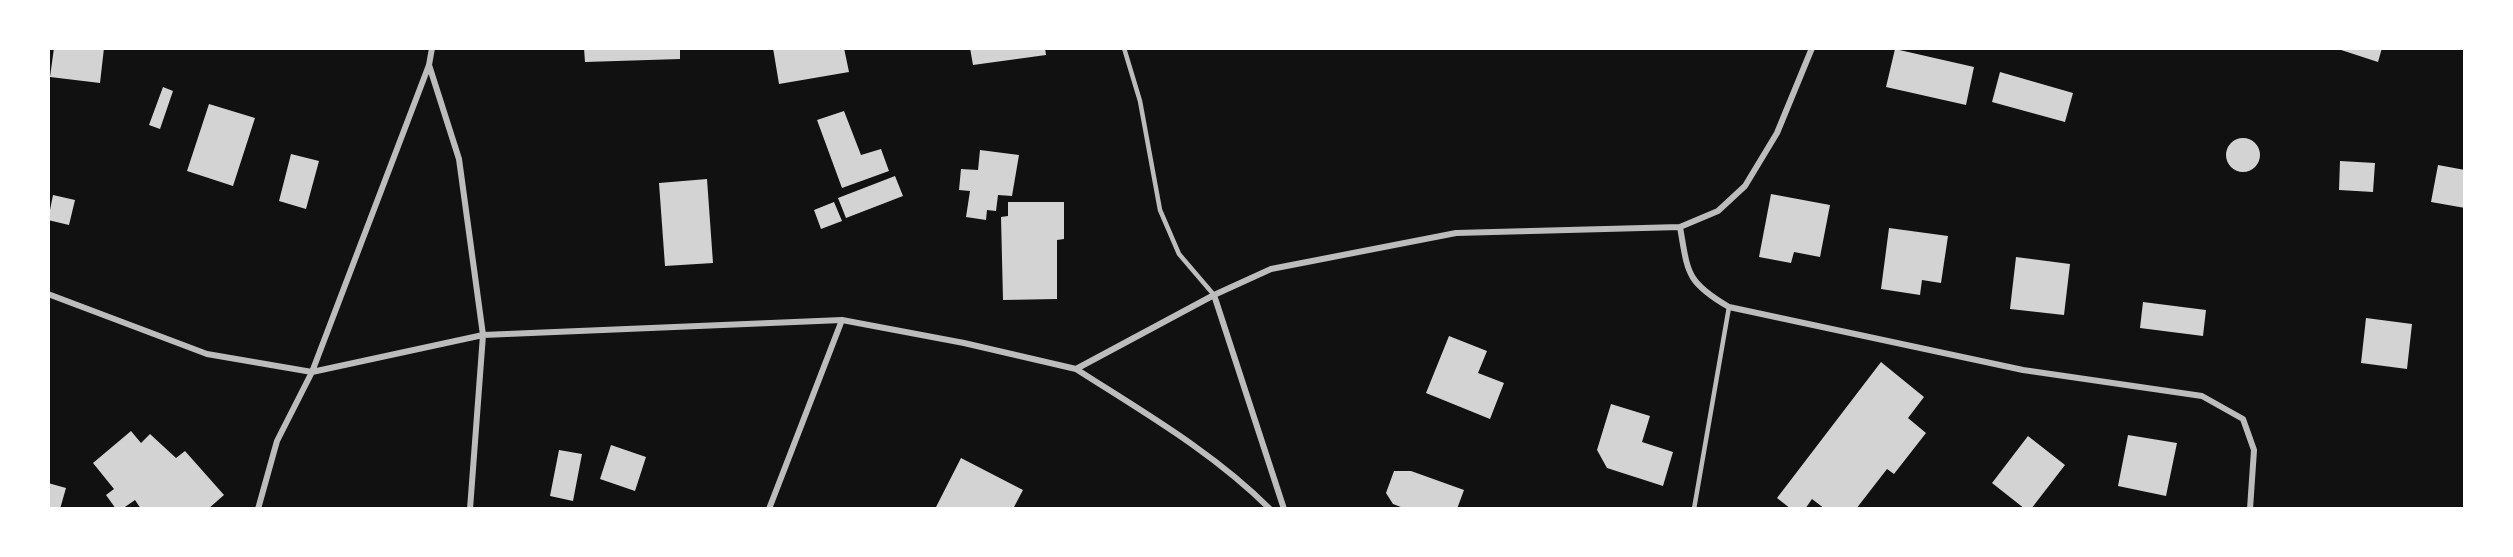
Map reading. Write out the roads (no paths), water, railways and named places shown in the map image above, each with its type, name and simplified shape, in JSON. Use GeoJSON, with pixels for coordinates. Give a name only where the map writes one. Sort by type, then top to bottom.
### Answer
{"type":"FeatureCollection","features":[{"type":"Feature","properties":{"kind":"street"},"geometry":{"type":"LineString","coordinates":[[258,509],[277,441],[312,372],[429,64],[432,48]]}},
{"type":"Feature","properties":{"kind":"street"},"geometry":{"type":"LineString","coordinates":[[1076,369],[1214,295],[1271,269],[1456,233],[1680,227],[1718,211],[1745,186],[1777,133],[1812,48]]}},
{"type":"Feature","properties":{"kind":"street"},"geometry":{"type":"LineString","coordinates":[[429,64],[459,159],[483,336],[470,509]]}},
{"type":"Feature","properties":{"kind":"street"},"geometry":{"type":"LineString","coordinates":[[1680,227],[1688,270],[1702,292],[1729,307],[2023,370],[2202,396],[2243,419],[2254,450],[2250,509]]}},
{"type":"Feature","properties":{"kind":"street"},"geometry":{"type":"LineString","coordinates":[[48,294],[207,354],[312,372],[483,336],[842,320],[964,343],[1076,369],[1190,442],[1246,484],[1270,509]]}},
{"type":"Feature","properties":{"kind":"street"},"geometry":{"type":"LineString","coordinates":[[1214,295],[1284,509]]}},
{"type":"Feature","properties":{"kind":"street"},"geometry":{"type":"LineString","coordinates":[[769,509],[842,320]]}},
{"type":"Feature","properties":{"kind":"lane"},"geometry":{"type":"LineString","coordinates":[[1124,48],[1140,101],[1160,210],[1179,254],[1214,295]]}},
{"type":"Feature","properties":{"kind":"lane"},"geometry":{"type":"LineString","coordinates":[[1694,509],[1729,307]]}}]}
